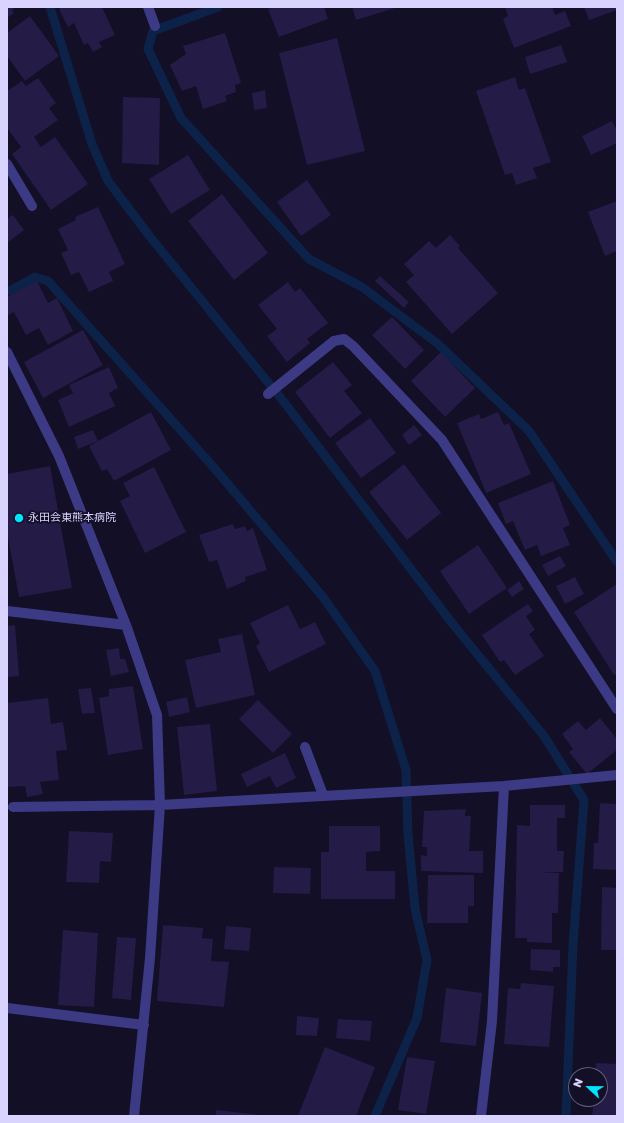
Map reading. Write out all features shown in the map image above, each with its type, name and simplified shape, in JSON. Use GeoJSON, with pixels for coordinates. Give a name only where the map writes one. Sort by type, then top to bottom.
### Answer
{"type":"FeatureCollection","features":[{"type":"Feature","properties":{"kind":"street"},"geometry":{"type":"LineString","coordinates":[[148,7],[155,26]]}},
{"type":"Feature","properties":{"kind":"street"},"geometry":{"type":"LineString","coordinates":[[7,164],[32,206]]}},
{"type":"Feature","properties":{"kind":"street"},"geometry":{"type":"LineString","coordinates":[[268,394],[334,341],[344,339],[353,346],[442,440],[617,709]]}},
{"type":"Feature","properties":{"kind":"street"},"geometry":{"type":"LineString","coordinates":[[7,352],[59,456],[126,625],[157,715],[160,805],[150,958],[134,1116]]}},
{"type":"Feature","properties":{"kind":"street"},"geometry":{"type":"LineString","coordinates":[[7,611],[126,625]]}},
{"type":"Feature","properties":{"kind":"street"},"geometry":{"type":"LineString","coordinates":[[305,747],[323,795]]}},
{"type":"Feature","properties":{"kind":"street"},"geometry":{"type":"LineString","coordinates":[[13,807],[160,805],[504,786],[617,775]]}},
{"type":"Feature","properties":{"kind":"street"},"geometry":{"type":"LineString","coordinates":[[481,1116],[492,1021],[504,786]]}},
{"type":"Feature","properties":{"kind":"street"},"geometry":{"type":"LineString","coordinates":[[7,1008],[144,1025]]}},
{"type":"Feature","properties":{"kind":"building"},"geometry":{"type":"Polygon","coordinates":[[[7,7],[17,7],[12,10],[14,13],[7,18],[7,7]]]}},
{"type":"Feature","properties":{"kind":"building"},"geometry":{"type":"Polygon","coordinates":[[[63,7],[102,7],[115,35],[99,42],[102,47],[93,52],[88,43],[84,45],[74,23],[68,27],[59,9],[63,7]]]}},
{"type":"Feature","properties":{"kind":"building"},"geometry":{"type":"Polygon","coordinates":[[[273,7],[324,7],[328,19],[279,37],[268,9],[273,7]]]}},
{"type":"Feature","properties":{"kind":"building"},"geometry":{"type":"Polygon","coordinates":[[[352,7],[398,7],[356,20],[352,7]]]}},
{"type":"Feature","properties":{"kind":"building"},"geometry":{"type":"Polygon","coordinates":[[[505,7],[552,7],[555,15],[565,11],[571,26],[514,48],[503,19],[508,16],[505,7]]]}},
{"type":"Feature","properties":{"kind":"building"},"geometry":{"type":"Polygon","coordinates":[[[584,7],[617,7],[617,10],[589,20],[584,7]]]}},
{"type":"Feature","properties":{"kind":"building"},"geometry":{"type":"Polygon","coordinates":[[[30,16],[59,56],[25,81],[7,56],[7,33],[30,16]]]}},
{"type":"Feature","properties":{"kind":"building"},"geometry":{"type":"Polygon","coordinates":[[[225,33],[241,83],[235,85],[236,92],[225,96],[227,101],[203,109],[196,86],[182,91],[170,65],[186,54],[183,46],[225,33]]]}},
{"type":"Feature","properties":{"kind":"building"},"geometry":{"type":"Polygon","coordinates":[[[337,38],[365,151],[307,165],[279,53],[337,38]]]}},
{"type":"Feature","properties":{"kind":"building"},"geometry":{"type":"Polygon","coordinates":[[[561,45],[567,62],[530,74],[525,57],[561,45]]]}},
{"type":"Feature","properties":{"kind":"building"},"geometry":{"type":"Polygon","coordinates":[[[515,77],[519,90],[525,88],[551,162],[533,168],[537,178],[516,185],[512,173],[505,175],[476,91],[515,77]]]}},
{"type":"Feature","properties":{"kind":"building"},"geometry":{"type":"Polygon","coordinates":[[[38,78],[56,103],[49,108],[58,120],[34,137],[41,147],[55,137],[88,184],[51,210],[12,154],[21,147],[7,128],[7,91],[22,81],[26,86],[38,78]]]}},
{"type":"Feature","properties":{"kind":"building"},"geometry":{"type":"Polygon","coordinates":[[[265,90],[267,108],[254,110],[252,93],[265,90]]]}},
{"type":"Feature","properties":{"kind":"building"},"geometry":{"type":"Polygon","coordinates":[[[123,97],[160,98],[159,165],[122,163],[123,97]]]}},
{"type":"Feature","properties":{"kind":"building"},"geometry":{"type":"Polygon","coordinates":[[[612,121],[617,131],[617,143],[591,155],[582,136],[612,121]]]}},
{"type":"Feature","properties":{"kind":"building"},"geometry":{"type":"Polygon","coordinates":[[[188,155],[210,190],[171,214],[149,179],[188,155]]]}},
{"type":"Feature","properties":{"kind":"building"},"geometry":{"type":"Polygon","coordinates":[[[307,180],[331,215],[301,236],[277,202],[307,180]]]}},
{"type":"Feature","properties":{"kind":"building"},"geometry":{"type":"Polygon","coordinates":[[[222,194],[268,253],[234,280],[188,221],[222,194]]]}},
{"type":"Feature","properties":{"kind":"building"},"geometry":{"type":"Polygon","coordinates":[[[617,201],[617,251],[605,256],[588,212],[617,201]]]}},
{"type":"Feature","properties":{"kind":"building"},"geometry":{"type":"Polygon","coordinates":[[[98,207],[125,264],[109,272],[113,281],[89,292],[79,272],[71,275],[61,253],[68,250],[58,229],[76,220],[75,217],[98,207]]]}},
{"type":"Feature","properties":{"kind":"building"},"geometry":{"type":"Polygon","coordinates":[[[13,215],[24,230],[7,243],[7,216],[8,218],[13,215]]]}},
{"type":"Feature","properties":{"kind":"building"},"geometry":{"type":"Polygon","coordinates":[[[450,235],[460,246],[458,248],[498,293],[452,334],[406,282],[414,275],[404,264],[429,241],[436,248],[450,235]]]}},
{"type":"Feature","properties":{"kind":"building"},"geometry":{"type":"Polygon","coordinates":[[[380,276],[409,302],[404,308],[375,281],[380,276]]]}},
{"type":"Feature","properties":{"kind":"building"},"geometry":{"type":"Polygon","coordinates":[[[37,281],[48,303],[57,298],[73,331],[48,345],[39,328],[26,335],[14,312],[8,315],[7,313],[7,297],[37,281]]]}},
{"type":"Feature","properties":{"kind":"building"},"geometry":{"type":"Polygon","coordinates":[[[288,282],[295,292],[300,288],[328,323],[307,339],[310,343],[287,362],[267,336],[277,329],[258,305],[288,282]]]}},
{"type":"Feature","properties":{"kind":"building"},"geometry":{"type":"Polygon","coordinates":[[[392,317],[424,350],[405,369],[372,335],[392,317]]]}},
{"type":"Feature","properties":{"kind":"building"},"geometry":{"type":"Polygon","coordinates":[[[83,330],[103,365],[43,398],[24,362],[83,330]]]}},
{"type":"Feature","properties":{"kind":"building"},"geometry":{"type":"Polygon","coordinates":[[[441,352],[475,388],[445,417],[411,381],[441,352]]]}},
{"type":"Feature","properties":{"kind":"building"},"geometry":{"type":"Polygon","coordinates":[[[333,362],[352,385],[344,391],[362,413],[330,438],[295,392],[333,362]]]}},
{"type":"Feature","properties":{"kind":"building"},"geometry":{"type":"Polygon","coordinates":[[[109,367],[118,388],[109,393],[115,406],[69,427],[58,400],[73,393],[69,385],[109,367]]]}},
{"type":"Feature","properties":{"kind":"building"},"geometry":{"type":"Polygon","coordinates":[[[151,412],[171,450],[114,481],[107,469],[102,471],[89,446],[151,412]]]}},
{"type":"Feature","properties":{"kind":"building"},"geometry":{"type":"Polygon","coordinates":[[[498,412],[504,425],[509,423],[531,474],[486,493],[457,423],[479,414],[481,419],[498,412]]]}},
{"type":"Feature","properties":{"kind":"building"},"geometry":{"type":"Polygon","coordinates":[[[370,418],[396,453],[361,478],[335,443],[370,418]]]}},
{"type":"Feature","properties":{"kind":"building"},"geometry":{"type":"Polygon","coordinates":[[[414,425],[422,435],[409,445],[402,435],[414,425]]]}},
{"type":"Feature","properties":{"kind":"building"},"geometry":{"type":"Polygon","coordinates":[[[93,430],[98,441],[78,449],[74,437],[93,430]]]}},
{"type":"Feature","properties":{"kind":"building"},"geometry":{"type":"Polygon","coordinates":[[[404,464],[441,513],[407,540],[369,492],[404,464]]]}},
{"type":"Feature","properties":{"kind":"building"},"geometry":{"type":"Polygon","coordinates":[[[50,466],[72,588],[19,597],[7,532],[7,474],[50,466]]]}},
{"type":"Feature","properties":{"kind":"building"},"geometry":{"type":"Polygon","coordinates":[[[154,467],[186,532],[145,553],[120,501],[130,496],[123,483],[154,467]]]}},
{"type":"Feature","properties":{"kind":"building"},"geometry":{"type":"Polygon","coordinates":[[[553,481],[570,525],[563,528],[570,545],[541,556],[537,545],[525,550],[513,521],[506,524],[498,503],[553,481]]]}},
{"type":"Feature","properties":{"kind":"building"},"geometry":{"type":"Polygon","coordinates":[[[233,524],[235,529],[245,526],[247,531],[253,528],[267,570],[245,577],[246,581],[227,589],[217,560],[209,562],[199,535],[233,524]]]}},
{"type":"Feature","properties":{"kind":"building"},"geometry":{"type":"Polygon","coordinates":[[[478,545],[507,588],[469,614],[440,571],[478,545]]]}},
{"type":"Feature","properties":{"kind":"building"},"geometry":{"type":"Polygon","coordinates":[[[560,556],[566,566],[548,576],[542,565],[560,556]]]}},
{"type":"Feature","properties":{"kind":"building"},"geometry":{"type":"Polygon","coordinates":[[[575,577],[584,594],[565,604],[556,586],[575,577]]]}},
{"type":"Feature","properties":{"kind":"building"},"geometry":{"type":"Polygon","coordinates":[[[519,581],[524,589],[512,597],[507,590],[519,581]]]}},
{"type":"Feature","properties":{"kind":"building"},"geometry":{"type":"Polygon","coordinates":[[[617,584],[617,674],[614,675],[574,612],[617,584]]]}},
{"type":"Feature","properties":{"kind":"building"},"geometry":{"type":"Polygon","coordinates":[[[528,604],[533,611],[526,616],[535,630],[529,634],[544,656],[515,675],[504,660],[500,662],[482,635],[528,604]]]}},
{"type":"Feature","properties":{"kind":"building"},"geometry":{"type":"Polygon","coordinates":[[[288,605],[300,629],[315,622],[326,644],[269,672],[256,646],[260,643],[250,623],[288,605]]]}},
{"type":"Feature","properties":{"kind":"building"},"geometry":{"type":"Polygon","coordinates":[[[15,625],[19,676],[7,677],[7,626],[15,625]]]}},
{"type":"Feature","properties":{"kind":"building"},"geometry":{"type":"Polygon","coordinates":[[[242,634],[255,695],[196,708],[185,660],[221,652],[218,639],[242,634]]]}},
{"type":"Feature","properties":{"kind":"building"},"geometry":{"type":"Polygon","coordinates":[[[119,648],[120,659],[125,659],[129,672],[111,676],[106,650],[119,648]]]}},
{"type":"Feature","properties":{"kind":"building"},"geometry":{"type":"Polygon","coordinates":[[[133,686],[143,749],[108,755],[99,698],[109,696],[109,689],[133,686]]]}},
{"type":"Feature","properties":{"kind":"building"},"geometry":{"type":"Polygon","coordinates":[[[91,688],[95,713],[82,714],[78,689],[91,688]]]}},
{"type":"Feature","properties":{"kind":"building"},"geometry":{"type":"Polygon","coordinates":[[[187,697],[190,712],[169,717],[166,702],[187,697]]]}},
{"type":"Feature","properties":{"kind":"building"},"geometry":{"type":"Polygon","coordinates":[[[48,698],[51,724],[63,722],[67,750],[56,751],[59,780],[40,782],[43,794],[27,797],[25,786],[8,787],[7,703],[48,698]]]}},
{"type":"Feature","properties":{"kind":"building"},"geometry":{"type":"Polygon","coordinates":[[[258,700],[292,734],[273,753],[239,719],[258,700]]]}},
{"type":"Feature","properties":{"kind":"building"},"geometry":{"type":"Polygon","coordinates":[[[600,718],[617,739],[617,750],[587,774],[569,752],[573,749],[562,734],[578,721],[586,730],[600,718]]]}},
{"type":"Feature","properties":{"kind":"building"},"geometry":{"type":"Polygon","coordinates":[[[210,724],[217,791],[184,795],[177,727],[210,724]]]}},
{"type":"Feature","properties":{"kind":"building"},"geometry":{"type":"Polygon","coordinates":[[[285,753],[296,778],[276,788],[270,776],[247,787],[241,774],[285,753]]]}},
{"type":"Feature","properties":{"kind":"building"},"geometry":{"type":"Polygon","coordinates":[[[600,803],[617,804],[617,870],[593,869],[594,843],[598,843],[600,803]]]}},
{"type":"Feature","properties":{"kind":"building"},"geometry":{"type":"Polygon","coordinates":[[[530,805],[565,805],[565,818],[557,818],[557,851],[564,851],[563,872],[540,872],[559,873],[558,913],[552,913],[552,943],[527,942],[527,938],[515,938],[517,825],[530,826],[530,805]]]}},
{"type":"Feature","properties":{"kind":"building"},"geometry":{"type":"Polygon","coordinates":[[[466,809],[465,816],[471,816],[469,851],[483,851],[483,873],[421,871],[421,855],[427,856],[427,847],[422,847],[424,811],[466,809]]]}},
{"type":"Feature","properties":{"kind":"building"},"geometry":{"type":"Polygon","coordinates":[[[329,826],[380,826],[380,851],[366,852],[366,871],[395,871],[395,899],[321,899],[321,852],[329,852],[329,826]]]}},
{"type":"Feature","properties":{"kind":"building"},"geometry":{"type":"Polygon","coordinates":[[[69,831],[113,833],[111,862],[100,861],[99,883],[66,882],[69,831]]]}},
{"type":"Feature","properties":{"kind":"building"},"geometry":{"type":"Polygon","coordinates":[[[274,867],[311,868],[310,894],[273,893],[274,867]]]}},
{"type":"Feature","properties":{"kind":"building"},"geometry":{"type":"Polygon","coordinates":[[[428,875],[474,875],[474,906],[468,906],[468,923],[427,923],[428,875]]]}},
{"type":"Feature","properties":{"kind":"building"},"geometry":{"type":"Polygon","coordinates":[[[602,887],[617,888],[617,950],[601,950],[602,887]]]}},
{"type":"Feature","properties":{"kind":"building"},"geometry":{"type":"Polygon","coordinates":[[[163,925],[203,928],[202,938],[213,939],[211,961],[229,962],[224,1007],[157,1001],[163,925]]]}},
{"type":"Feature","properties":{"kind":"building"},"geometry":{"type":"Polygon","coordinates":[[[226,926],[251,928],[249,951],[224,949],[226,926]]]}},
{"type":"Feature","properties":{"kind":"building"},"geometry":{"type":"Polygon","coordinates":[[[63,930],[98,933],[94,1007],[58,1005],[63,930]]]}},
{"type":"Feature","properties":{"kind":"building"},"geometry":{"type":"Polygon","coordinates":[[[117,937],[136,938],[131,1000],[112,998],[117,937]]]}},
{"type":"Feature","properties":{"kind":"building"},"geometry":{"type":"Polygon","coordinates":[[[531,949],[560,950],[560,967],[553,967],[553,972],[530,970],[531,949]]]}},
{"type":"Feature","properties":{"kind":"building"},"geometry":{"type":"Polygon","coordinates":[[[521,983],[554,986],[549,1047],[504,1044],[508,988],[520,989],[521,983]]]}},
{"type":"Feature","properties":{"kind":"building"},"geometry":{"type":"Polygon","coordinates":[[[446,988],[482,993],[476,1046],[440,1042],[446,988]]]}},
{"type":"Feature","properties":{"kind":"building"},"geometry":{"type":"Polygon","coordinates":[[[297,1016],[319,1018],[317,1036],[296,1035],[297,1016]]]}},
{"type":"Feature","properties":{"kind":"building"},"geometry":{"type":"Polygon","coordinates":[[[338,1019],[372,1021],[370,1041],[336,1038],[338,1019]]]}},
{"type":"Feature","properties":{"kind":"building"},"geometry":{"type":"Polygon","coordinates":[[[325,1047],[375,1067],[356,1116],[298,1116],[325,1047]]]}},
{"type":"Feature","properties":{"kind":"building"},"geometry":{"type":"Polygon","coordinates":[[[407,1057],[435,1061],[426,1114],[398,1110],[407,1057]]]}},
{"type":"Feature","properties":{"kind":"building"},"geometry":{"type":"Polygon","coordinates":[[[596,1063],[617,1064],[617,1116],[592,1116],[593,1107],[608,1107],[608,1067],[596,1067],[596,1063]]]}},
{"type":"Feature","properties":{"kind":"building"},"geometry":{"type":"Polygon","coordinates":[[[216,1110],[261,1115],[261,1116],[216,1116],[216,1110]]]}},
{"type":"Feature","properties":{"kind":"waterway"},"geometry":{"type":"LineString","coordinates":[[50,7],[92,144],[108,181],[151,238],[284,402],[452,623],[544,736],[584,800],[573,945],[566,1116]]}},
{"type":"Feature","properties":{"kind":"waterway"},"geometry":{"type":"LineString","coordinates":[[218,7],[153,31],[148,49],[181,118],[309,259],[362,287],[438,344],[529,431],[617,562]]}},
{"type":"Feature","properties":{"kind":"waterway"},"geometry":{"type":"LineString","coordinates":[[7,290],[10,291],[35,277],[48,281],[216,470],[323,597],[375,671],[406,770],[408,834],[415,909],[427,960],[417,1018],[375,1116]]}},
{"type":"Feature","properties":{"kind":"place","name":"永田会東熊本病院"},"geometry":{"type":"Point","coordinates":[19,518]}}]}
